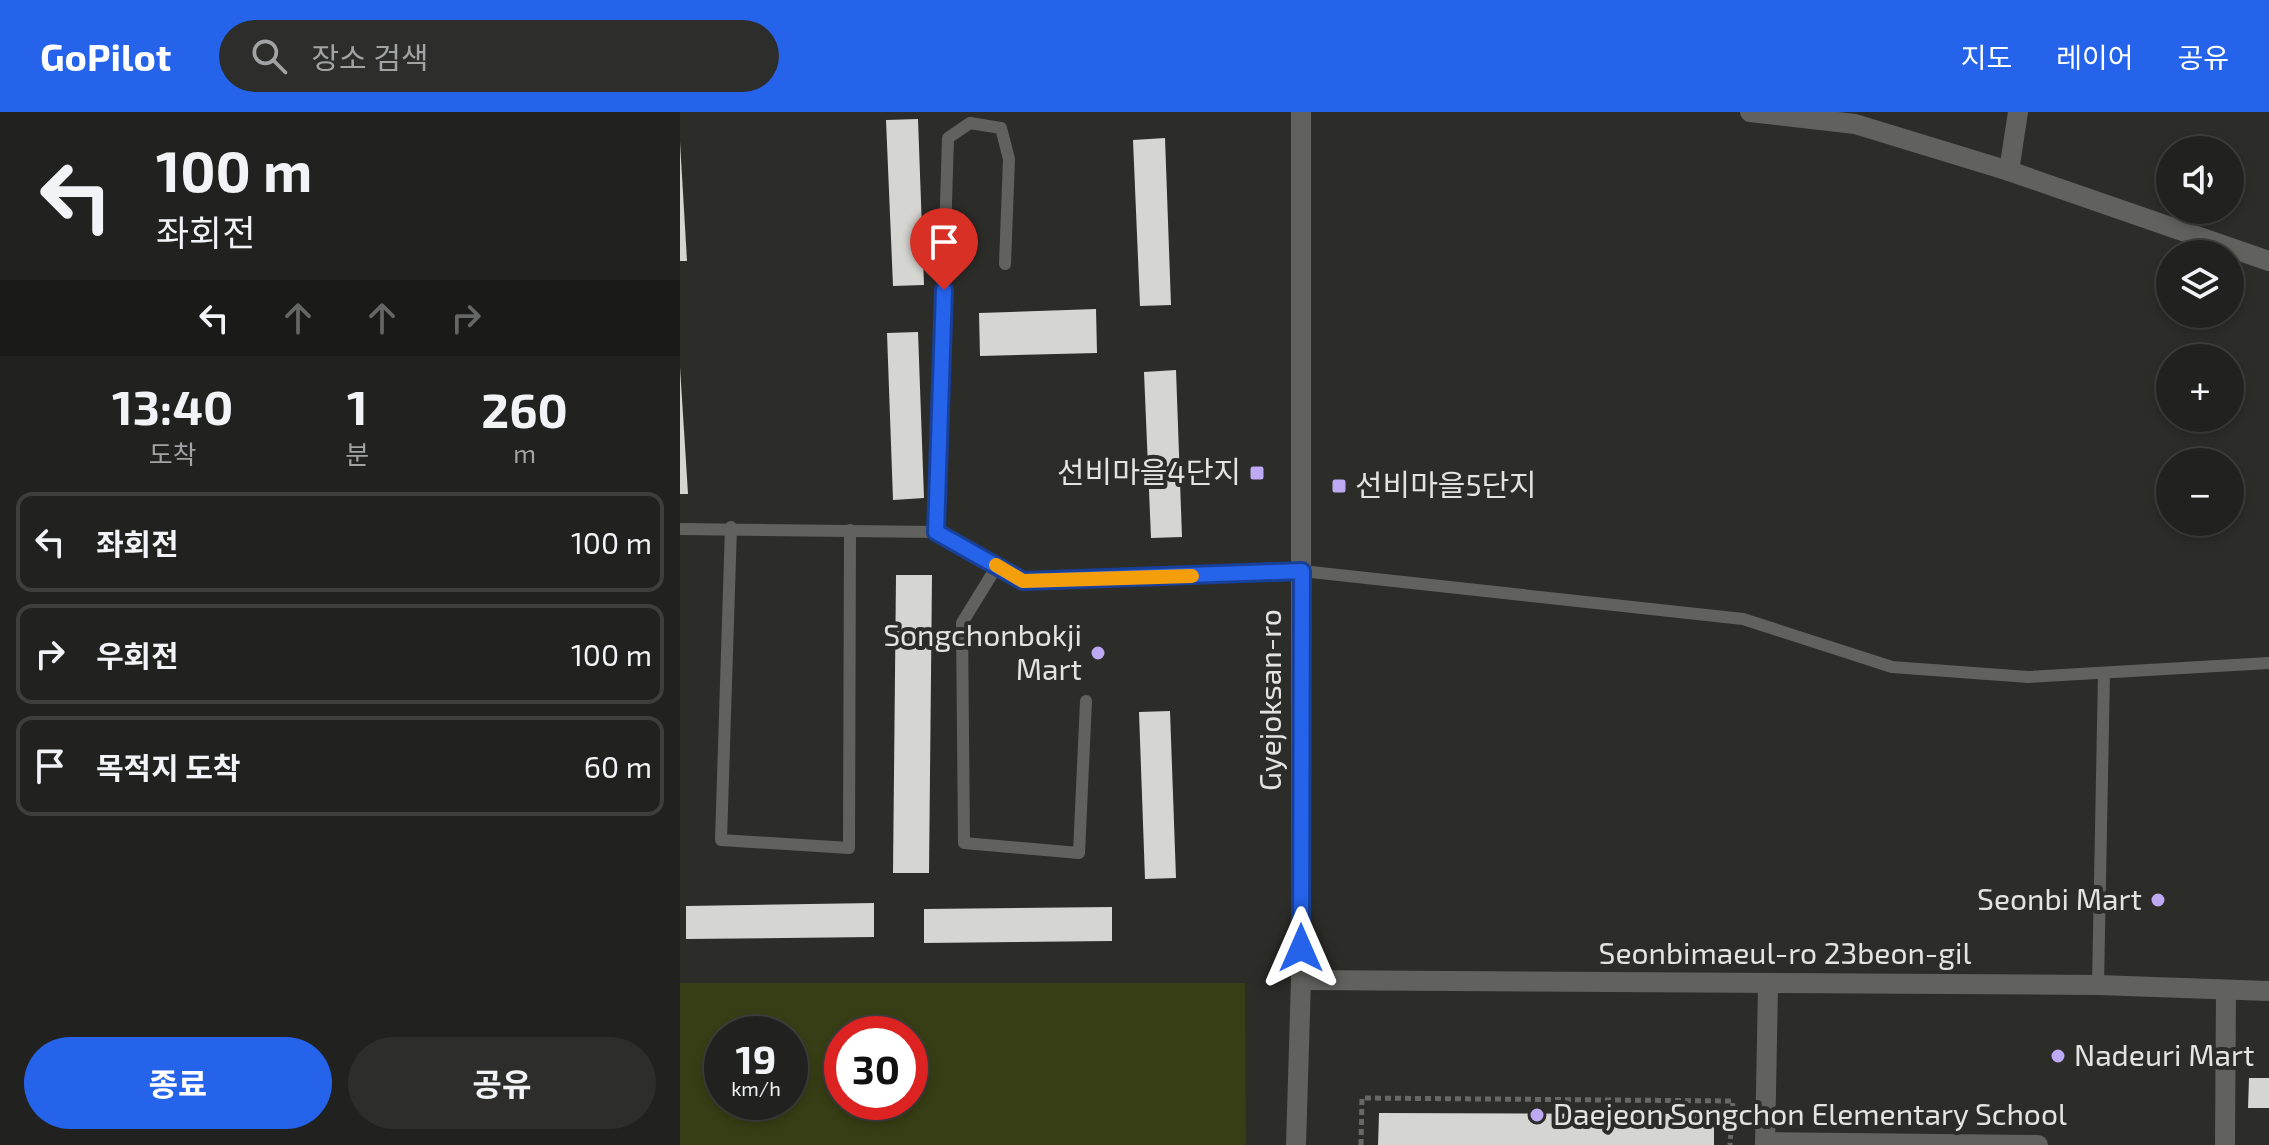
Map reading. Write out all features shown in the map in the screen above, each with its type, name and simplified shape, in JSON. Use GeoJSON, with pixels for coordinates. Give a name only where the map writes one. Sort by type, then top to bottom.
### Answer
{"type":"FeatureCollection","features":[{"type":"Feature","properties":{"kind":"street","name":"Gyejoksan-ro"},"geometry":{"type":"LineString","coordinates":[[1296,1145],[1301,980],[1301,112]]}},
{"type":"Feature","properties":{"kind":"street"},"geometry":{"type":"LineString","coordinates":[[1750,112],[1855,124],[2009,171],[2269,261]]}},
{"type":"Feature","properties":{"kind":"street"},"geometry":{"type":"LineString","coordinates":[[2009,171],[2018,112]]}},
{"type":"Feature","properties":{"kind":"street","name":"Seonbimaeul-ro 23beon-gil"},"geometry":{"type":"LineString","coordinates":[[1301,980],[1768,986],[2098,985],[2269,991]]}},
{"type":"Feature","properties":{"kind":"street"},"geometry":{"type":"LineString","coordinates":[[1768,986],[1765,1144],[2038,1145]]}},
{"type":"Feature","properties":{"kind":"street"},"geometry":{"type":"LineString","coordinates":[[2225,1145],[2226,990]]}},
{"type":"Feature","properties":{"kind":"lane"},"geometry":{"type":"LineString","coordinates":[[936,532],[948,138],[970,123],[1001,128],[1009,159],[1005,264]]}},
{"type":"Feature","properties":{"kind":"lane"},"geometry":{"type":"LineString","coordinates":[[731,527],[721,840],[849,848],[850,530]]}},
{"type":"Feature","properties":{"kind":"lane"},"geometry":{"type":"LineString","coordinates":[[680,529],[731,527],[936,532],[1023,581],[1302,571],[1743,619],[1892,667],[2028,677],[2269,663]]}},
{"type":"Feature","properties":{"kind":"lane"},"geometry":{"type":"LineString","coordinates":[[997,566],[962,623],[964,843],[1079,853],[1086,701]]}},
{"type":"Feature","properties":{"kind":"lane"},"geometry":{"type":"LineString","coordinates":[[2098,985],[2104,673]]}},
{"type":"Feature","properties":{"kind":"path"},"geometry":{"type":"LineString","coordinates":[[1361,1145],[1362,1098],[1733,1101],[1730,1145]]}},
{"type":"Feature","properties":{"kind":"green space"},"geometry":{"type":"Polygon","coordinates":[[[680,983],[1245,983],[1246,1145],[680,1145],[680,983]]]}},
{"type":"Feature","properties":{"kind":"building"},"geometry":{"type":"Polygon","coordinates":[[[918,119],[924,285],[893,286],[886,120],[918,119]]]}},
{"type":"Feature","properties":{"kind":"building"},"geometry":{"type":"Polygon","coordinates":[[[1165,138],[1171,305],[1140,306],[1133,140],[1165,138]]]}},
{"type":"Feature","properties":{"kind":"building"},"geometry":{"type":"Polygon","coordinates":[[[680,142],[687,261],[680,261],[680,142]]]}},
{"type":"Feature","properties":{"kind":"building"},"geometry":{"type":"Polygon","coordinates":[[[1096,309],[1097,353],[980,356],[979,313],[1096,309]]]}},
{"type":"Feature","properties":{"kind":"building"},"geometry":{"type":"Polygon","coordinates":[[[918,332],[924,498],[893,500],[887,333],[918,332]]]}},
{"type":"Feature","properties":{"kind":"building"},"geometry":{"type":"Polygon","coordinates":[[[680,367],[688,494],[680,494],[680,367]]]}},
{"type":"Feature","properties":{"kind":"building"},"geometry":{"type":"Polygon","coordinates":[[[1176,370],[1182,537],[1151,538],[1144,372],[1176,370]]]}},
{"type":"Feature","properties":{"kind":"building"},"geometry":{"type":"Polygon","coordinates":[[[896,575],[932,575],[929,873],[893,873],[896,575]]]}},
{"type":"Feature","properties":{"kind":"building"},"geometry":{"type":"Polygon","coordinates":[[[1170,711],[1176,878],[1145,879],[1139,712],[1170,711]]]}},
{"type":"Feature","properties":{"kind":"building"},"geometry":{"type":"Polygon","coordinates":[[[874,903],[874,937],[686,939],[686,906],[874,903]]]}},
{"type":"Feature","properties":{"kind":"building"},"geometry":{"type":"Polygon","coordinates":[[[1112,907],[1112,941],[924,943],[924,909],[1112,907]]]}},
{"type":"Feature","properties":{"kind":"building"},"geometry":{"type":"Polygon","coordinates":[[[2249,1078],[2269,1078],[2269,1108],[2248,1108],[2249,1078]]]}},
{"type":"Feature","properties":{"kind":"building"},"geometry":{"type":"Polygon","coordinates":[[[1379,1113],[1714,1114],[1714,1145],[1378,1145],[1379,1113]]]}},
{"type":"Feature","properties":{"kind":"slow traffic"},"geometry":{"type":"LineString","coordinates":[[996,565],[1023,581],[1192,576]]}},
{"type":"Feature","properties":{"kind":"place","name":"선비마을4단지"},"geometry":{"type":"Point","coordinates":[1257,473]}},
{"type":"Feature","properties":{"kind":"place","name":"선비마을5단지"},"geometry":{"type":"Point","coordinates":[1339,486]}},
{"type":"Feature","properties":{"kind":"place","name":"Songchonbokji Mart"},"geometry":{"type":"Point","coordinates":[1098,653]}},
{"type":"Feature","properties":{"kind":"place","name":"Seonbi Mart"},"geometry":{"type":"Point","coordinates":[2158,900]}},
{"type":"Feature","properties":{"kind":"place","name":"Nadeuri Mart"},"geometry":{"type":"Point","coordinates":[2058,1056]}},
{"type":"Feature","properties":{"kind":"place","name":"Daejeon Songchon Elementary School"},"geometry":{"type":"Point","coordinates":[1537,1115]}},
{"type":"Feature","properties":{"kind":"route"},"geometry":{"type":"LineString","coordinates":[[944,290],[936,532],[1023,581],[1302,571],[1301,948]]}}]}
